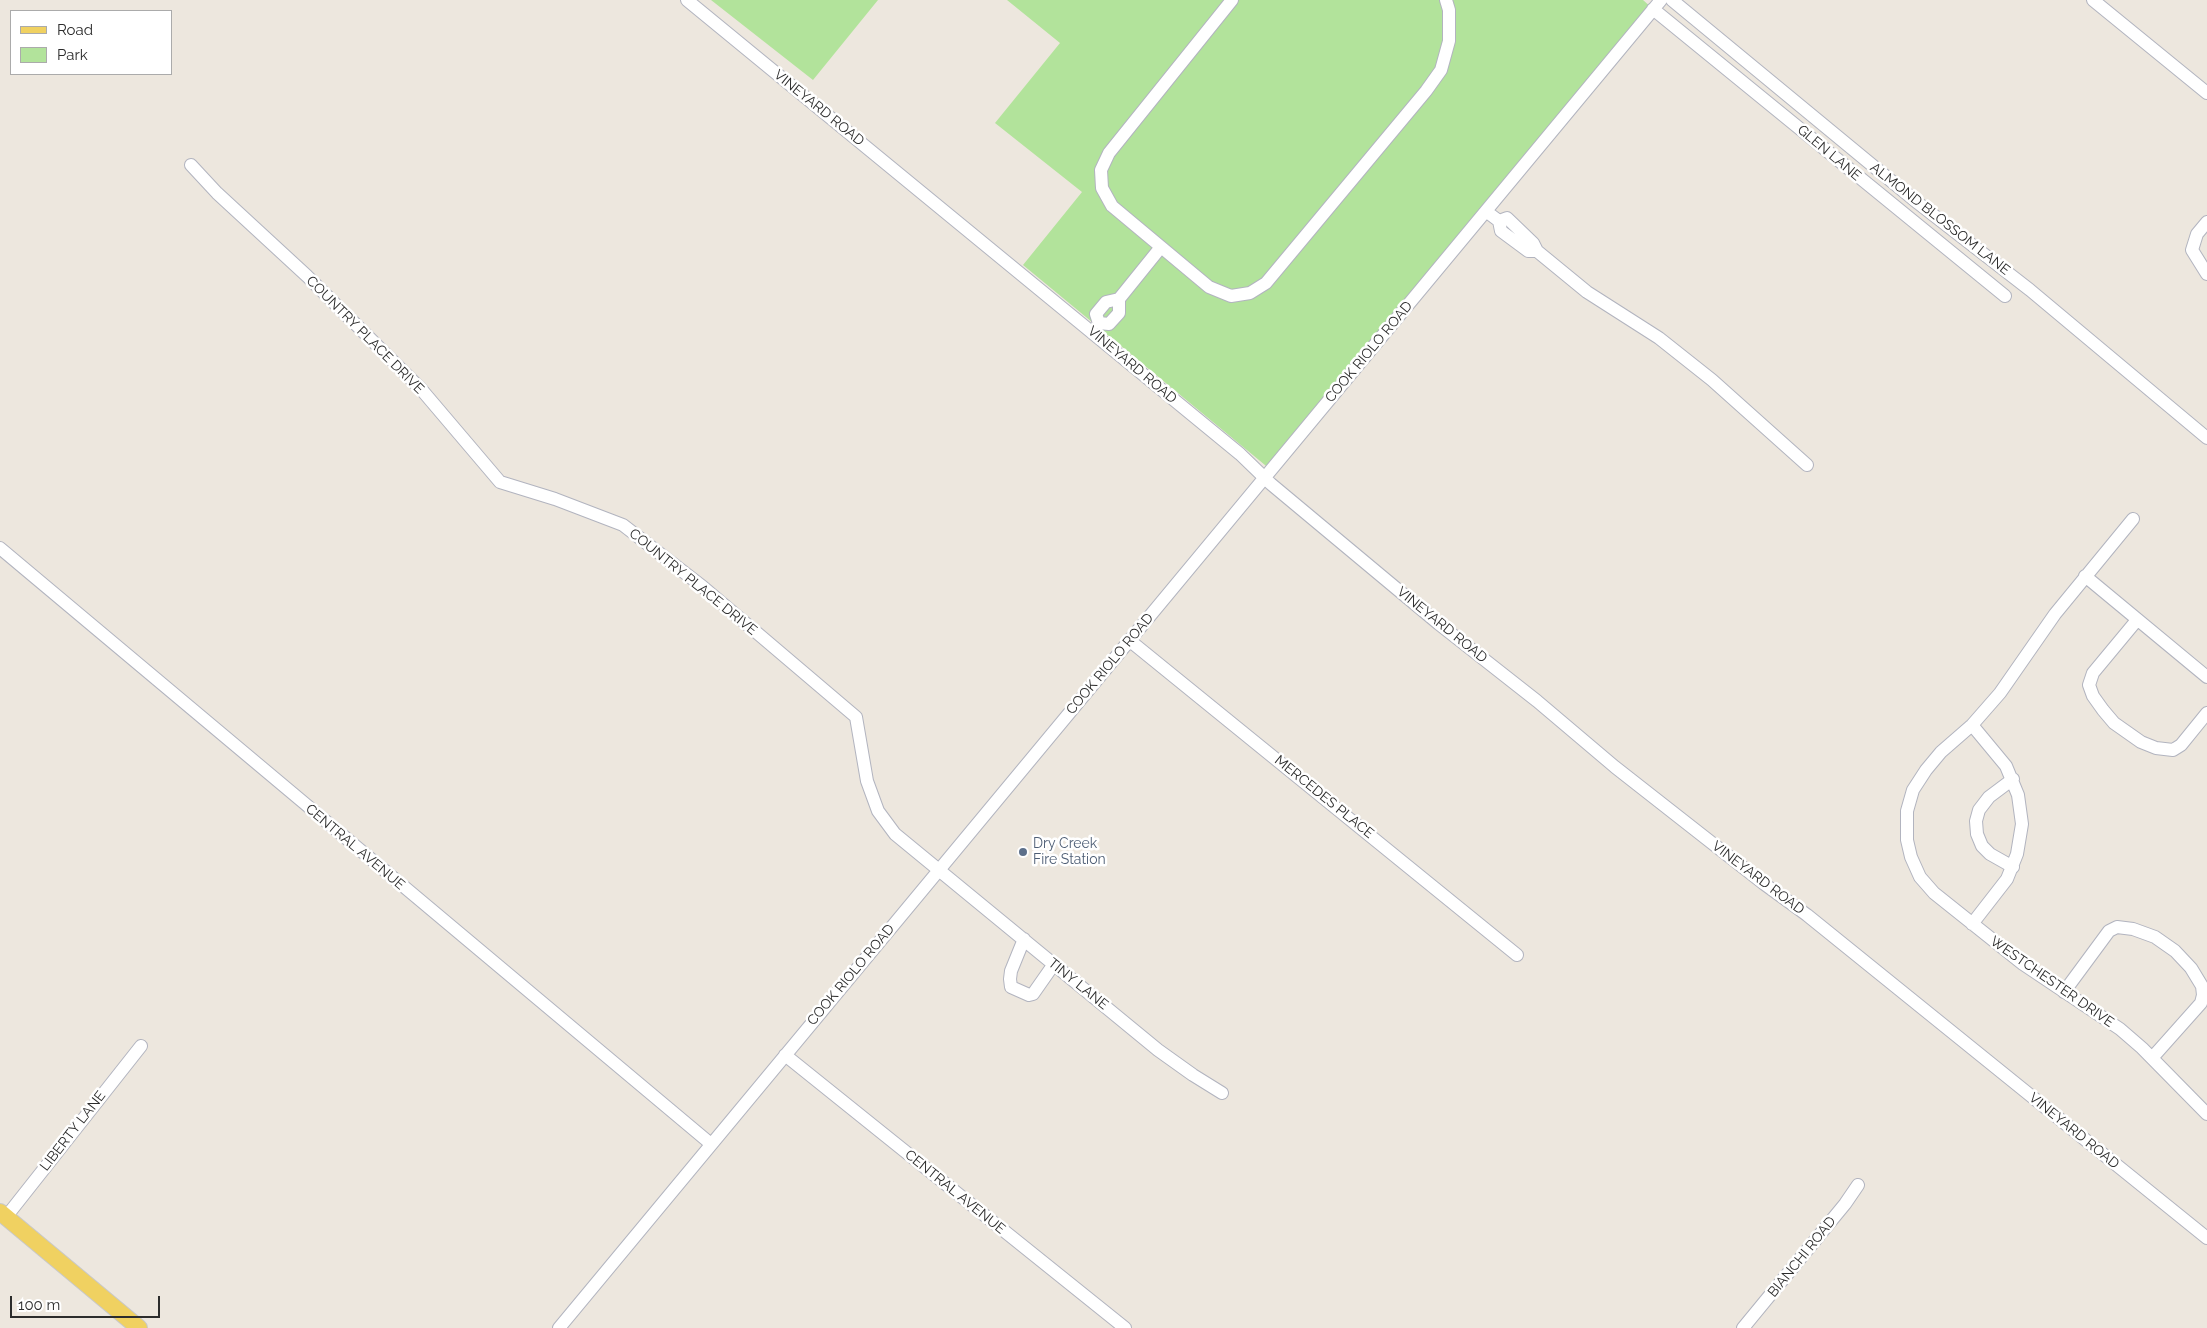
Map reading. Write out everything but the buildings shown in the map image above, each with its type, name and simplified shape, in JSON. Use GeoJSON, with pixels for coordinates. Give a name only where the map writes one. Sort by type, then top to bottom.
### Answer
{"type":"FeatureCollection","features":[{"type":"Feature","properties":{"kind":"main road"},"geometry":{"type":"LineString","coordinates":[[3,1214],[139,1328]]}},
{"type":"Feature","properties":{"kind":"street","name":"VINEYARD ROAD"},"geometry":{"type":"LineString","coordinates":[[687,0],[1096,328],[1265,477],[1436,622],[1537,701],[1615,767],[1763,883],[1807,915],[2207,1238]]}},
{"type":"Feature","properties":{"kind":"street"},"geometry":{"type":"LineString","coordinates":[[1231,0],[1109,153],[1101,170],[1102,188],[1112,206],[1209,288],[1231,296],[1250,293],[1266,283],[1426,91],[1441,70],[1449,41],[1449,10],[1446,0]]}},
{"type":"Feature","properties":{"kind":"street","name":"ALMOND BLOSSOM LANE"},"geometry":{"type":"LineString","coordinates":[[1672,0],[1918,203],[2032,292],[2207,438]]}},
{"type":"Feature","properties":{"kind":"street"},"geometry":{"type":"LineString","coordinates":[[2093,0],[2207,92]]}},
{"type":"Feature","properties":{"kind":"street","name":"COOK RIOLO ROAD"},"geometry":{"type":"LineString","coordinates":[[559,1328],[1657,5]]}},
{"type":"Feature","properties":{"kind":"street","name":"GLEN LANE"},"geometry":{"type":"LineString","coordinates":[[1657,5],[2005,296]]}},
{"type":"Feature","properties":{"kind":"street","name":"COUNTRY PLACE DRIVE"},"geometry":{"type":"LineString","coordinates":[[191,165],[217,194],[306,276],[421,389],[500,482],[555,499],[623,525],[703,588],[856,717],[867,781],[878,811],[895,834],[939,870]]}},
{"type":"Feature","properties":{"kind":"street"},"geometry":{"type":"LineString","coordinates":[[1487,212],[1499,222],[1501,232],[1518,237],[1528,251],[1537,251],[1587,292],[1658,338],[1712,380],[1807,465]]}},
{"type":"Feature","properties":{"kind":"street"},"geometry":{"type":"LineString","coordinates":[[2207,222],[2197,234],[2192,250],[2207,274]]}},
{"type":"Feature","properties":{"kind":"street"},"geometry":{"type":"LineString","coordinates":[[1096,328],[1096,314],[1106,302],[1119,299],[1161,247]]}},
{"type":"Feature","properties":{"kind":"street","name":"WESTCHESTER DRIVE"},"geometry":{"type":"LineString","coordinates":[[2133,519],[2085,576],[2035,641],[2000,693],[1972,725],[1941,752],[1926,770],[1913,790],[1905,825],[1911,857],[1920,877],[1934,893],[2023,964],[2120,1029],[2152,1058],[2207,1114]]}},
{"type":"Feature","properties":{"kind":"street","name":"CENTRAL AVENUE"},"geometry":{"type":"LineString","coordinates":[[0,548],[711,1144]]}},
{"type":"Feature","properties":{"kind":"street"},"geometry":{"type":"LineString","coordinates":[[2085,576],[2207,677]]}},
{"type":"Feature","properties":{"kind":"street"},"geometry":{"type":"LineString","coordinates":[[2137,620],[2093,673],[2089,684],[2093,696],[2103,710],[2114,722],[2141,742],[2156,748],[2173,750],[2181,744],[2207,713]]}},
{"type":"Feature","properties":{"kind":"street","name":"MERCEDES PLACE"},"geometry":{"type":"LineString","coordinates":[[1129,640],[1517,955]]}},
{"type":"Feature","properties":{"kind":"street"},"geometry":{"type":"LineString","coordinates":[[1972,725],[1996,751],[2013,779],[2021,808],[2022,824],[2013,867],[2000,890],[1972,924]]}},
{"type":"Feature","properties":{"kind":"street"},"geometry":{"type":"LineString","coordinates":[[2013,779],[1990,797],[1979,810],[1976,821],[1977,834],[1982,846],[1990,854],[2013,867]]}},
{"type":"Feature","properties":{"kind":"street","name":"TINY LANE"},"geometry":{"type":"LineString","coordinates":[[939,870],[1158,1050],[1222,1093]]}},
{"type":"Feature","properties":{"kind":"street"},"geometry":{"type":"LineString","coordinates":[[2064,992],[2109,931],[2117,927],[2133,929],[2155,937],[2175,951],[2191,968],[2202,986],[2203,995],[2201,1003],[2152,1058]]}},
{"type":"Feature","properties":{"kind":"street"},"geometry":{"type":"LineString","coordinates":[[1024,940],[1012,971],[1011,987],[1029,995],[1033,994],[1054,964]]}},
{"type":"Feature","properties":{"kind":"street","name":"LIBERTY LANE"},"geometry":{"type":"LineString","coordinates":[[3,1214],[140,1046]]}},
{"type":"Feature","properties":{"kind":"street","name":"CENTRAL AVENUE"},"geometry":{"type":"LineString","coordinates":[[785,1055],[1125,1328]]}},
{"type":"Feature","properties":{"kind":"street","name":"BIANCHI ROAD"},"geometry":{"type":"LineString","coordinates":[[1743,1328],[1845,1204],[1858,1185]]}},
{"type":"Feature","properties":{"kind":"green space"},"geometry":{"type":"Polygon","coordinates":[[[711,0],[878,0],[813,80],[711,0]]]}},
{"type":"Feature","properties":{"kind":"green space"},"geometry":{"type":"Polygon","coordinates":[[[1007,0],[1643,0],[1653,9],[1271,470],[1023,265],[1082,192],[995,123],[1060,43],[1007,0]]]}},
{"type":"Feature","properties":{"kind":"place","name":"Dry Creek Fire Station"},"geometry":{"type":"Point","coordinates":[1023,852]}}]}
